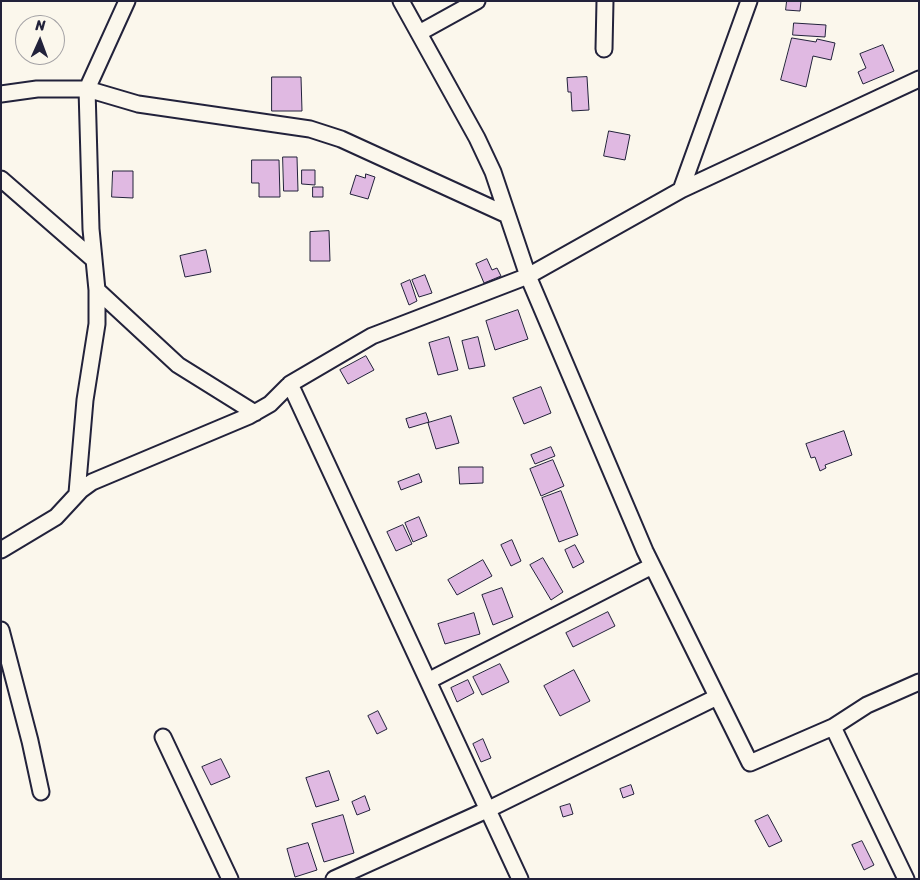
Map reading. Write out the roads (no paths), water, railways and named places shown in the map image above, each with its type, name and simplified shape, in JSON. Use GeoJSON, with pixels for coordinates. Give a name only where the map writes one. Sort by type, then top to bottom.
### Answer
{"type":"FeatureCollection","features":[{"type":"Feature","properties":{"kind":"street"},"geometry":{"type":"LineString","coordinates":[[77,493],[85,400],[98,324],[97,290],[93,259],[87,89],[127,1]]}},
{"type":"Feature","properties":{"kind":"street"},"geometry":{"type":"LineString","coordinates":[[402,1],[493,172],[528,276],[652,566],[750,763],[833,727],[867,705],[919,682]]}},
{"type":"Feature","properties":{"kind":"street"},"geometry":{"type":"LineString","coordinates":[[419,33],[478,1]]}},
{"type":"Feature","properties":{"kind":"street"},"geometry":{"type":"LineString","coordinates":[[604,49],[605,1]]}},
{"type":"Feature","properties":{"kind":"street"},"geometry":{"type":"LineString","coordinates":[[681,190],[749,1]]}},
{"type":"Feature","properties":{"kind":"street"},"geometry":{"type":"LineString","coordinates":[[1,550],[56,516],[77,493],[92,482],[255,413],[270,404],[290,384],[372,336],[528,276],[681,190],[919,79]]}},
{"type":"Feature","properties":{"kind":"street"},"geometry":{"type":"LineString","coordinates":[[1,94],[37,89],[87,89],[138,104],[310,129],[340,139],[506,214]]}},
{"type":"Feature","properties":{"kind":"street"},"geometry":{"type":"LineString","coordinates":[[1,179],[93,259]]}},
{"type":"Feature","properties":{"kind":"street"},"geometry":{"type":"LineString","coordinates":[[97,290],[178,365],[255,413]]}},
{"type":"Feature","properties":{"kind":"street"},"geometry":{"type":"LineString","coordinates":[[290,384],[520,879]]}},
{"type":"Feature","properties":{"kind":"street"},"geometry":{"type":"LineString","coordinates":[[428,681],[652,566]]}},
{"type":"Feature","properties":{"kind":"street"},"geometry":{"type":"LineString","coordinates":[[1,630],[30,741],[41,792]]}},
{"type":"Feature","properties":{"kind":"street"},"geometry":{"type":"LineString","coordinates":[[334,879],[488,809],[717,697]]}},
{"type":"Feature","properties":{"kind":"street"},"geometry":{"type":"LineString","coordinates":[[833,727],[906,879]]}},
{"type":"Feature","properties":{"kind":"street"},"geometry":{"type":"LineString","coordinates":[[163,737],[230,879]]}}]}
